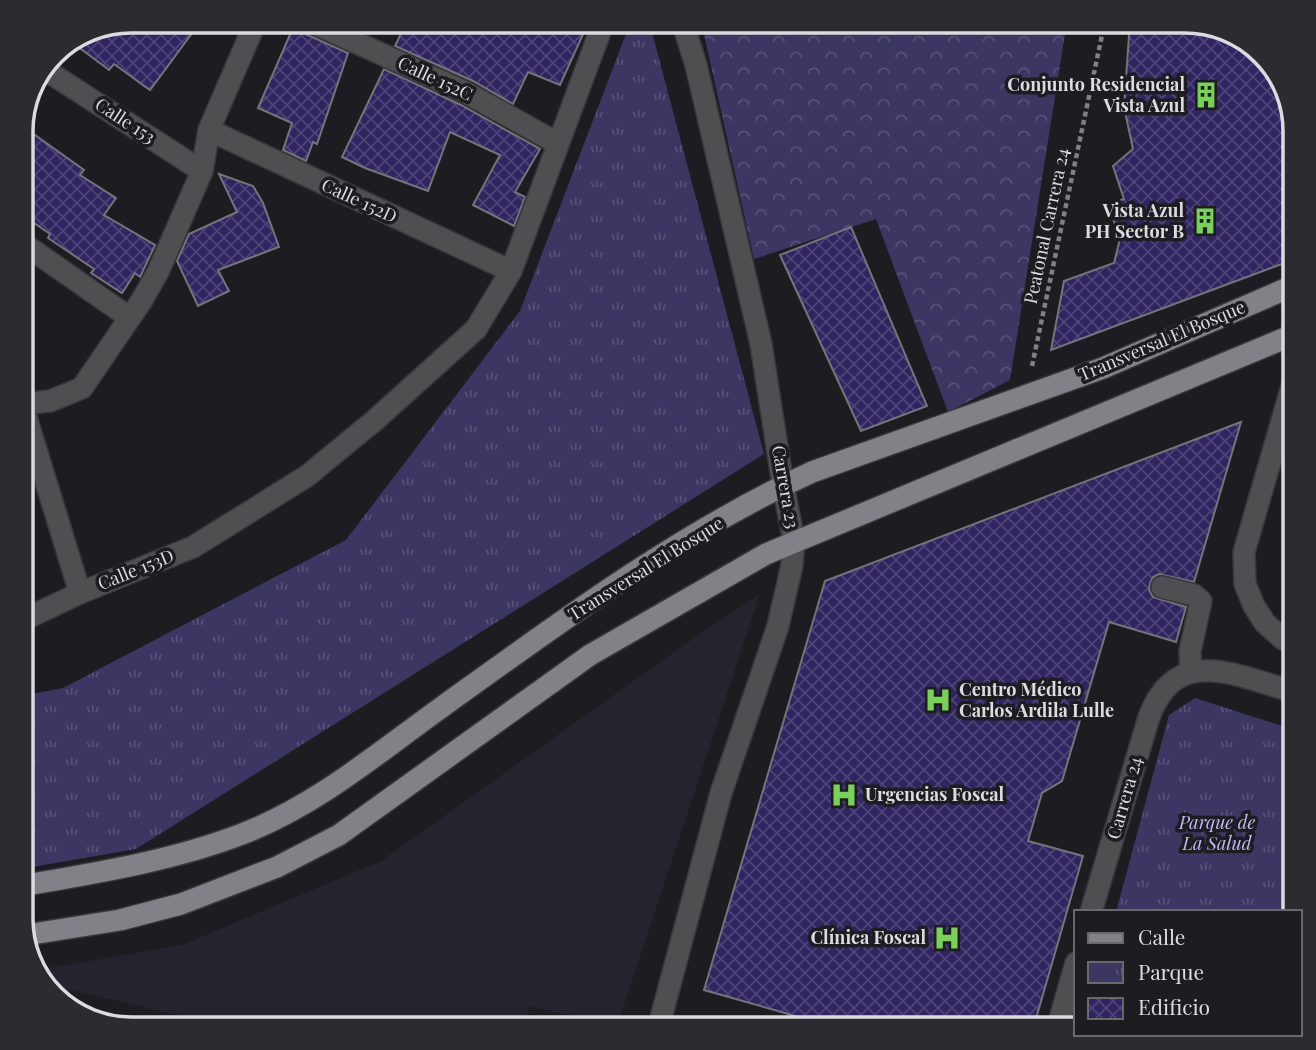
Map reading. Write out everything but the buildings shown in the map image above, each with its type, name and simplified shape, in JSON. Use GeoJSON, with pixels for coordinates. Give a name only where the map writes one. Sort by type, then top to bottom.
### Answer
{"type":"FeatureCollection","features":[{"type":"Feature","properties":{"kind":"main road","name":"Transversal El Bosque"},"geometry":{"type":"LineString","coordinates":[[33,884],[125,868],[242,834],[307,803],[612,588],[783,485],[812,472],[1103,368],[1283,290]]}},
{"type":"Feature","properties":{"kind":"main road"},"geometry":{"type":"LineString","coordinates":[[35,934],[120,920],[169,907],[227,888],[277,867],[338,835],[590,655],[766,554],[1283,339]]}},
{"type":"Feature","properties":{"kind":"street"},"geometry":{"type":"LineString","coordinates":[[33,403],[50,401],[82,388],[158,272],[202,171],[209,130],[251,33]]}},
{"type":"Feature","properties":{"kind":"street","name":"Calle 152C"},"geometry":{"type":"LineString","coordinates":[[335,33],[467,93],[558,143]]}},
{"type":"Feature","properties":{"kind":"street"},"geometry":{"type":"LineString","coordinates":[[511,271],[599,33]]}},
{"type":"Feature","properties":{"kind":"street","name":"Carrera 23"},"geometry":{"type":"LineString","coordinates":[[661,1017],[721,793],[778,626],[792,565],[794,541],[761,344],[696,65],[686,33]]}},
{"type":"Feature","properties":{"kind":"street","name":"Calle 153"},"geometry":{"type":"LineString","coordinates":[[52,74],[202,171]]}},
{"type":"Feature","properties":{"kind":"street","name":"Calle 152D"},"geometry":{"type":"LineString","coordinates":[[209,130],[511,271]]}},
{"type":"Feature","properties":{"kind":"street"},"geometry":{"type":"LineString","coordinates":[[33,250],[130,318]]}},
{"type":"Feature","properties":{"kind":"street","name":"Calle 153D"},"geometry":{"type":"LineString","coordinates":[[33,615],[193,547],[307,476],[374,421],[476,329],[511,271]]}},
{"type":"Feature","properties":{"kind":"street"},"geometry":{"type":"LineString","coordinates":[[1283,417],[1244,552],[1245,584],[1254,606],[1265,623],[1283,639]]}},
{"type":"Feature","properties":{"kind":"street","name":"Calle 153D"},"geometry":{"type":"LineString","coordinates":[[33,440],[80,593]]}},
{"type":"Feature","properties":{"kind":"street"},"geometry":{"type":"LineString","coordinates":[[1163,587],[1194,595],[1201,601],[1190,651],[1191,671],[1207,669],[1283,689]]}},
{"type":"Feature","properties":{"kind":"street","name":"Carrera 24"},"geometry":{"type":"LineString","coordinates":[[1092,910],[1155,701],[1164,687],[1191,671]]}},
{"type":"Feature","properties":{"kind":"street"},"geometry":{"type":"LineString","coordinates":[[1060,1017],[1074,970]]}},
{"type":"Feature","properties":{"kind":"path","name":"Peatonal Carrera 24"},"geometry":{"type":"LineString","coordinates":[[1026,395],[1102,33]]}},
{"type":"Feature","properties":{"kind":"shaded area"},"geometry":{"type":"Polygon","coordinates":[[[760,594],[620,1017],[576,1017],[530,1006],[528,1017],[185,1017],[63,988],[47,968],[182,945],[381,861],[712,625],[760,594]]]}},
{"type":"Feature","properties":{"kind":"green space"},"geometry":{"type":"Polygon","coordinates":[[[626,33],[652,33],[764,454],[136,849],[33,867],[33,694],[63,688],[346,540],[520,311],[626,33]]]}},
{"type":"Feature","properties":{"kind":"green space"},"geometry":{"type":"Polygon","coordinates":[[[704,33],[1065,33],[1010,380],[948,412],[876,219],[754,259],[704,33]]]}},
{"type":"Feature","properties":{"kind":"green space","name":"Parque de La Salud"},"geometry":{"type":"Polygon","coordinates":[[[1195,698],[1283,726],[1283,910],[1117,910],[1169,715],[1195,698]]]}},
{"type":"Feature","properties":{"kind":"place","name":"Conjunto Residencial Vista Azul"},"geometry":{"type":"Point","coordinates":[1206,95]}},
{"type":"Feature","properties":{"kind":"place","name":"Vista Azul PH Sector B"},"geometry":{"type":"Point","coordinates":[1205,221]}},
{"type":"Feature","properties":{"kind":"place","name":"Centro Médico Carlos Ardila Lulle"},"geometry":{"type":"Point","coordinates":[938,700]}},
{"type":"Feature","properties":{"kind":"place","name":"Urgencias Foscal"},"geometry":{"type":"Point","coordinates":[844,795]}},
{"type":"Feature","properties":{"kind":"place","name":"Clínica Foscal"},"geometry":{"type":"Point","coordinates":[947,938]}}]}
